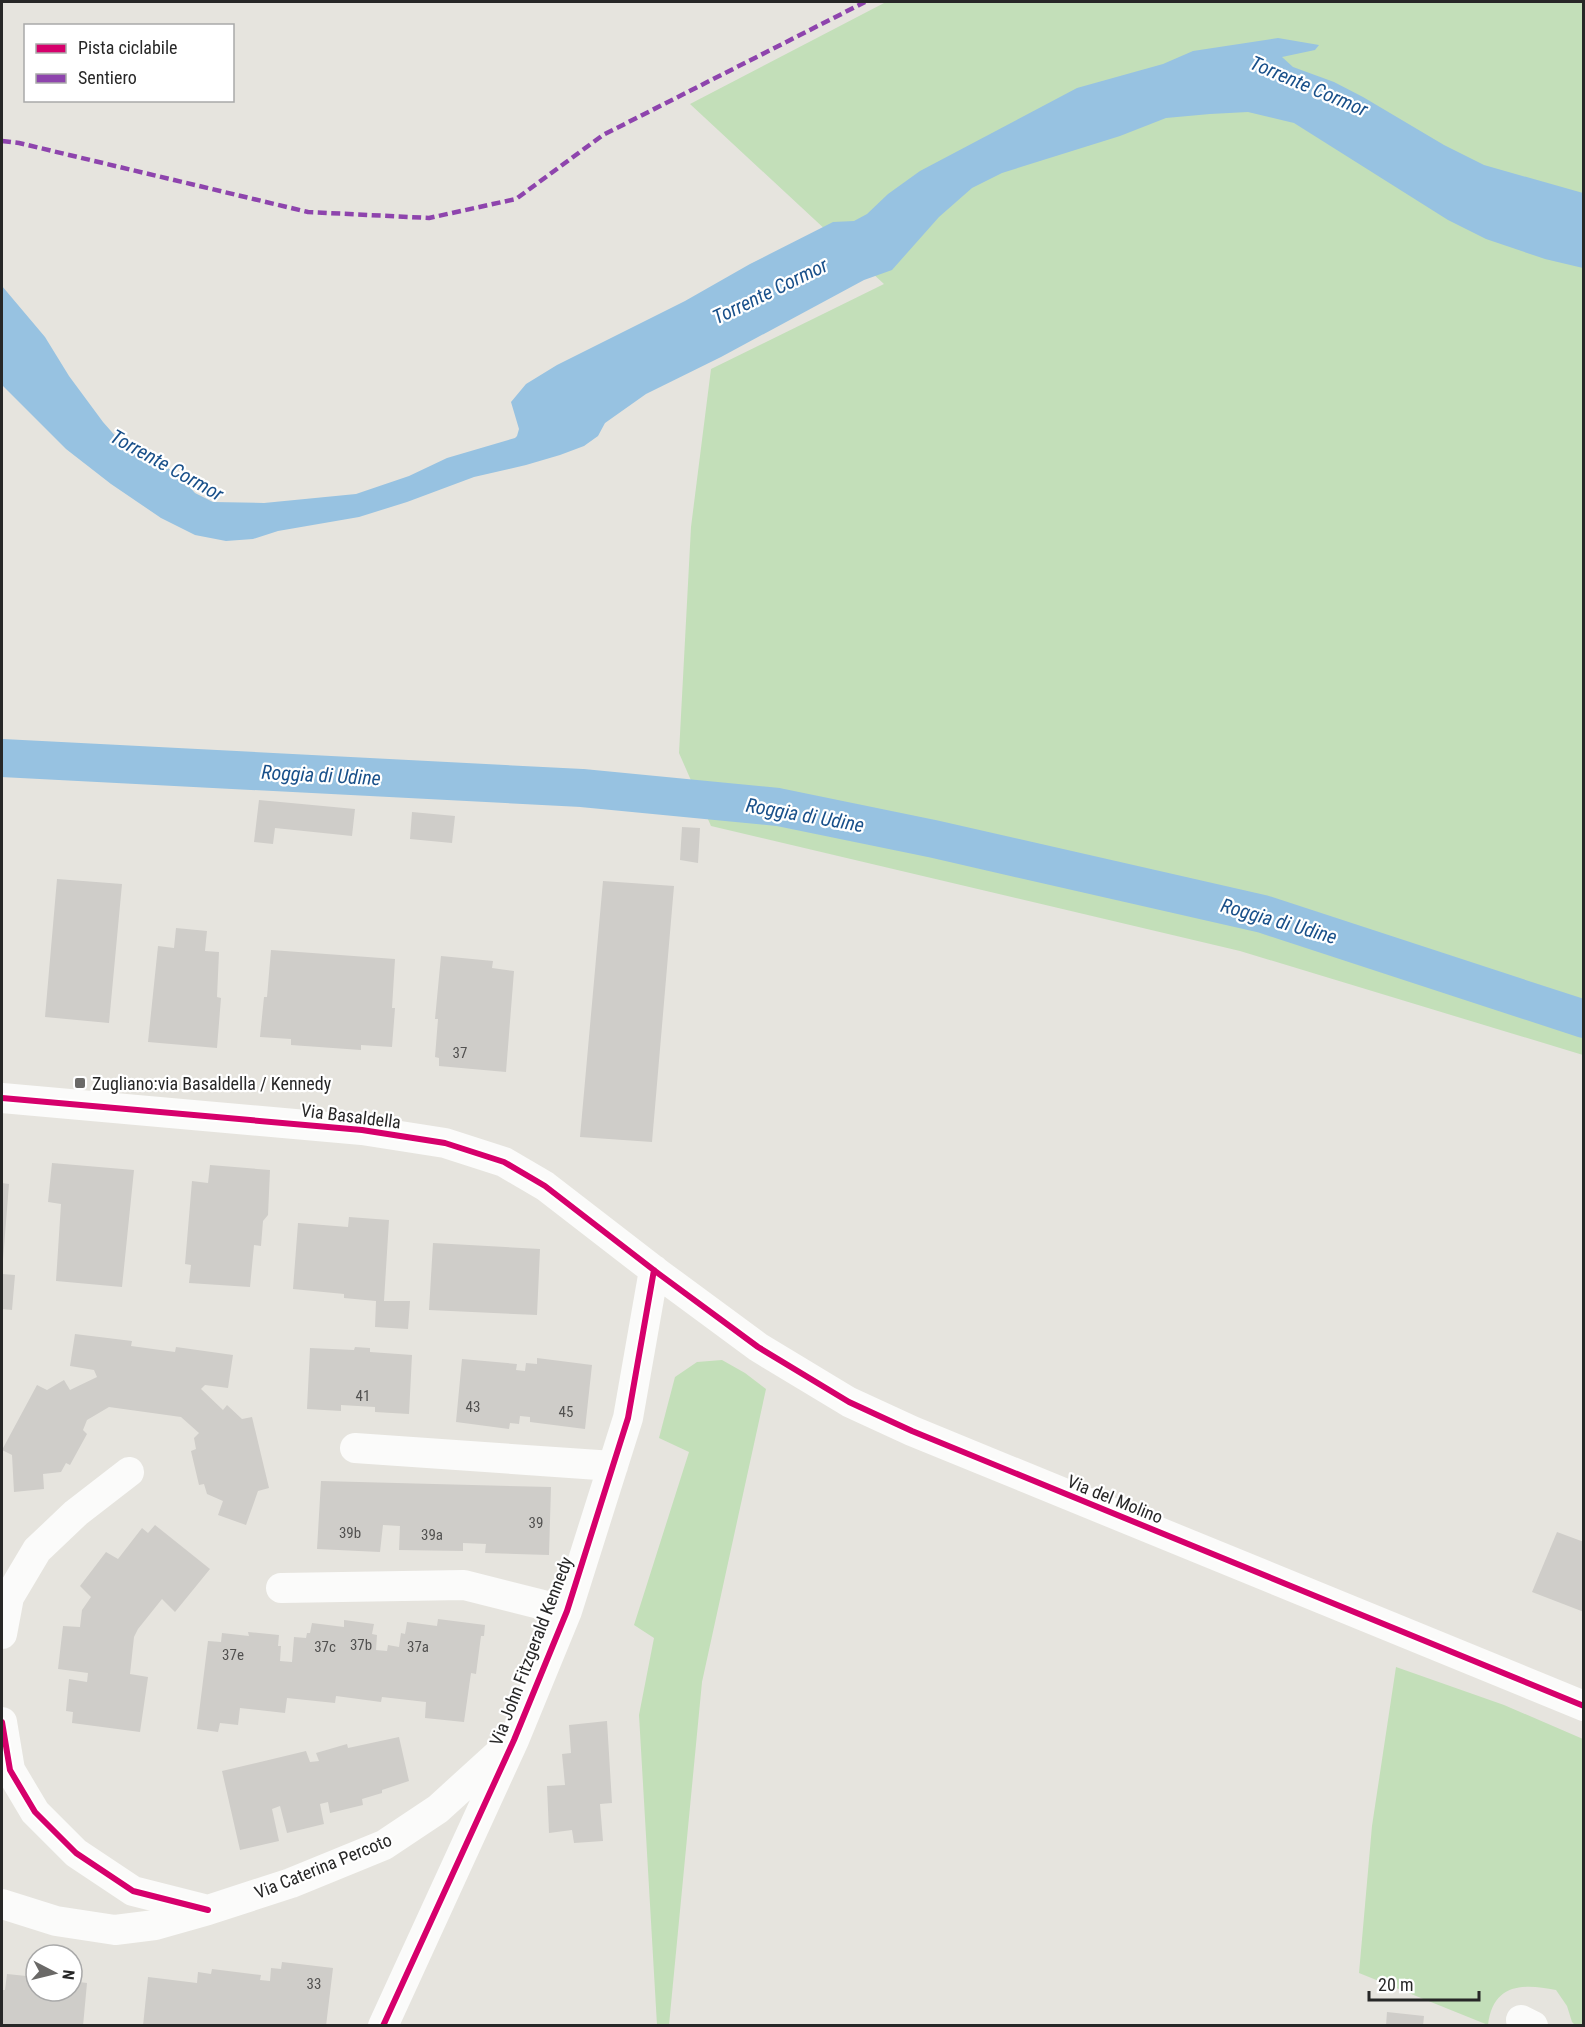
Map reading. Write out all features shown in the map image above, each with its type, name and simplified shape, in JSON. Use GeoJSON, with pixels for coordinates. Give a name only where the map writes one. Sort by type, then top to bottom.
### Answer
{"type":"FeatureCollection","features":[{"type":"Feature","properties":{"kind":"street","name":"Via Basaldella"},"geometry":{"type":"LineString","coordinates":[[2,1098],[362,1130],[445,1143],[504,1162],[545,1186],[656,1272]]}},
{"type":"Feature","properties":{"kind":"street","name":"Via John Fitzgerald Kennedy"},"geometry":{"type":"LineString","coordinates":[[383,2025],[514,1740],[567,1611],[628,1418],[656,1272]]}},
{"type":"Feature","properties":{"kind":"street","name":"Via del Molino"},"geometry":{"type":"LineString","coordinates":[[656,1272],[758,1347],[849,1402],[870,1412],[1584,1706]]}},
{"type":"Feature","properties":{"kind":"street"},"geometry":{"type":"LineString","coordinates":[[355,1448],[613,1466]]}},
{"type":"Feature","properties":{"kind":"street"},"geometry":{"type":"LineString","coordinates":[[2,1634],[9,1597],[37,1550],[76,1513],[129,1472]]}},
{"type":"Feature","properties":{"kind":"street","name":"Via John Fitzgerald Kennedy"},"geometry":{"type":"LineString","coordinates":[[281,1588],[464,1585],[567,1611]]}},
{"type":"Feature","properties":{"kind":"street"},"geometry":{"type":"LineString","coordinates":[[2,1722],[10,1770],[35,1812],[76,1853],[132,1891],[208,1910]]}},
{"type":"Feature","properties":{"kind":"street","name":"Via Caterina Percoto"},"geometry":{"type":"LineString","coordinates":[[2,1904],[56,1921],[116,1930],[155,1925],[208,1910],[291,1883],[384,1845],[438,1809],[514,1740]]}},
{"type":"Feature","properties":{"kind":"green space"},"geometry":{"type":"Polygon","coordinates":[[[886,2],[1583,2],[1583,1055],[1240,951],[711,826],[679,753],[691,527],[711,369],[884,284],[690,104],[886,2]]]}},
{"type":"Feature","properties":{"kind":"green space"},"geometry":{"type":"Polygon","coordinates":[[[722,1360],[745,1373],[766,1389],[702,1682],[669,2025],[657,2025],[639,1715],[654,1638],[634,1625],[689,1452],[659,1438],[675,1377],[697,1362],[722,1360]]]}},
{"type":"Feature","properties":{"kind":"green space"},"geometry":{"type":"Polygon","coordinates":[[[1396,1667],[1504,1705],[1583,1739],[1583,2025],[1575,2025],[1572,2022],[1567,2006],[1556,1990],[1521,1987],[1503,1994],[1491,2011],[1488,2025],[1359,1973],[1372,1826],[1396,1667]]]}},
{"type":"Feature","properties":{"kind":"water","name":"Torrente Cormor"},"geometry":{"type":"Polygon","coordinates":[[[1278,38],[1319,45],[1315,50],[1282,57],[1293,67],[1334,82],[1444,145],[1484,165],[1583,193],[1583,268],[1545,259],[1486,239],[1448,220],[1294,123],[1248,112],[1210,114],[1166,118],[1120,136],[1002,173],[972,188],[939,217],[892,270],[864,280],[721,357],[646,394],[605,423],[598,436],[584,446],[526,465],[474,477],[359,517],[278,531],[253,539],[226,541],[195,535],[161,518],[111,484],[66,449],[2,385],[2,286],[45,337],[69,376],[118,439],[178,474],[195,493],[213,502],[264,503],[356,494],[409,476],[447,458],[515,438],[519,429],[511,402],[526,384],[557,365],[685,301],[750,264],[833,222],[854,221],[867,214],[888,194],[920,171],[1077,88],[1163,64],[1193,51],[1278,38]]]}},
{"type":"Feature","properties":{"kind":"building"},"geometry":{"type":"Polygon","coordinates":[[[259,800],[355,809],[352,836],[275,828],[273,844],[254,842],[259,800]]]}},
{"type":"Feature","properties":{"kind":"building"},"geometry":{"type":"Polygon","coordinates":[[[412,812],[455,816],[452,843],[410,839],[412,812]]]}},
{"type":"Feature","properties":{"kind":"building"},"geometry":{"type":"Polygon","coordinates":[[[682,827],[700,828],[698,863],[680,860],[682,827]]]}},
{"type":"Feature","properties":{"kind":"building"},"geometry":{"type":"Polygon","coordinates":[[[57,879],[122,884],[109,1023],[45,1017],[57,879]]]}},
{"type":"Feature","properties":{"kind":"building"},"geometry":{"type":"Polygon","coordinates":[[[603,881],[674,886],[652,1142],[580,1137],[603,881]]]}},
{"type":"Feature","properties":{"kind":"building"},"geometry":{"type":"Polygon","coordinates":[[[176,928],[207,931],[205,951],[219,952],[217,997],[221,998],[217,1048],[148,1042],[158,946],[174,948],[176,928]]]}},
{"type":"Feature","properties":{"kind":"building"},"geometry":{"type":"Polygon","coordinates":[[[271,950],[395,959],[392,1047],[361,1045],[361,1050],[291,1045],[291,1039],[260,1037],[264,997],[267,997],[271,950]]]}},
{"type":"Feature","properties":{"kind":"building"},"geometry":{"type":"Polygon","coordinates":[[[441,956],[493,961],[492,968],[514,971],[506,1072],[439,1066],[439,1058],[435,1057],[438,1019],[435,1019],[441,956]]]}},
{"type":"Feature","properties":{"kind":"building"},"geometry":{"type":"Polygon","coordinates":[[[52,1163],[134,1170],[122,1287],[56,1281],[61,1204],[48,1202],[52,1163]]]}},
{"type":"Feature","properties":{"kind":"building"},"geometry":{"type":"Polygon","coordinates":[[[210,1165],[270,1170],[268,1215],[263,1221],[261,1246],[254,1245],[250,1287],[189,1283],[191,1265],[185,1264],[192,1181],[208,1183],[210,1165]]]}},
{"type":"Feature","properties":{"kind":"building"},"geometry":{"type":"Polygon","coordinates":[[[2,1183],[9,1184],[3,1260],[2,1260],[2,1183]]]}},
{"type":"Feature","properties":{"kind":"building"},"geometry":{"type":"Polygon","coordinates":[[[349,1217],[389,1220],[384,1301],[410,1301],[408,1329],[375,1327],[376,1301],[344,1298],[344,1294],[293,1289],[298,1223],[348,1227],[349,1217]]]}},
{"type":"Feature","properties":{"kind":"building"},"geometry":{"type":"Polygon","coordinates":[[[433,1243],[540,1249],[537,1315],[429,1310],[433,1243]]]}},
{"type":"Feature","properties":{"kind":"building"},"geometry":{"type":"Polygon","coordinates":[[[2,1274],[15,1275],[12,1310],[2,1309],[2,1274]]]}},
{"type":"Feature","properties":{"kind":"building"},"geometry":{"type":"Polygon","coordinates":[[[75,1334],[132,1341],[131,1346],[175,1352],[176,1347],[233,1355],[228,1388],[205,1385],[201,1389],[223,1410],[227,1405],[242,1419],[252,1417],[269,1488],[258,1491],[246,1525],[218,1515],[223,1501],[207,1494],[204,1484],[199,1485],[191,1451],[196,1449],[194,1438],[199,1433],[181,1417],[109,1407],[87,1420],[83,1430],[87,1434],[70,1465],[66,1463],[61,1472],[43,1474],[44,1489],[14,1492],[12,1455],[2,1450],[37,1385],[47,1390],[64,1380],[70,1390],[97,1377],[94,1370],[70,1366],[75,1334]]]}},
{"type":"Feature","properties":{"kind":"building"},"geometry":{"type":"Polygon","coordinates":[[[355,1347],[370,1348],[370,1352],[412,1355],[409,1414],[375,1412],[375,1407],[341,1405],[341,1411],[307,1409],[310,1348],[354,1350],[355,1347]]]}},
{"type":"Feature","properties":{"kind":"building"},"geometry":{"type":"Polygon","coordinates":[[[537,1358],[592,1365],[585,1429],[530,1422],[530,1417],[520,1416],[519,1424],[510,1423],[509,1429],[456,1422],[462,1359],[517,1364],[516,1370],[525,1371],[526,1363],[537,1364],[537,1358]]]}},
{"type":"Feature","properties":{"kind":"building"},"geometry":{"type":"Polygon","coordinates":[[[321,1481],[551,1487],[549,1555],[485,1553],[486,1544],[463,1543],[463,1551],[399,1550],[400,1526],[383,1525],[380,1552],[317,1549],[321,1481]]]}},
{"type":"Feature","properties":{"kind":"building"},"geometry":{"type":"Polygon","coordinates":[[[155,1525],[210,1569],[175,1612],[162,1599],[134,1637],[130,1674],[148,1677],[140,1732],[72,1723],[73,1712],[66,1711],[69,1679],[87,1682],[88,1673],[58,1669],[63,1626],[80,1627],[82,1610],[91,1597],[80,1586],[106,1552],[118,1559],[142,1528],[148,1533],[155,1525]]]}},
{"type":"Feature","properties":{"kind":"building"},"geometry":{"type":"Polygon","coordinates":[[[1557,1532],[1584,1542],[1584,1612],[1532,1592],[1557,1532]]]}},
{"type":"Feature","properties":{"kind":"building"},"geometry":{"type":"Polygon","coordinates":[[[438,1619],[485,1625],[484,1636],[481,1636],[476,1674],[471,1673],[464,1722],[425,1718],[426,1702],[382,1697],[381,1702],[336,1696],[335,1703],[287,1698],[285,1713],[240,1708],[238,1725],[220,1723],[218,1732],[197,1729],[208,1641],[221,1642],[222,1633],[249,1636],[248,1632],[279,1635],[280,1661],[292,1662],[294,1637],[306,1638],[307,1633],[310,1633],[312,1623],[344,1627],[344,1620],[374,1624],[372,1634],[377,1635],[376,1650],[387,1651],[388,1645],[399,1647],[401,1633],[405,1634],[407,1622],[437,1626],[438,1619]]]}},
{"type":"Feature","properties":{"kind":"building"},"geometry":{"type":"Polygon","coordinates":[[[607,1721],[612,1803],[600,1804],[603,1841],[574,1843],[572,1830],[549,1833],[547,1786],[565,1785],[562,1754],[571,1753],[569,1725],[607,1721]]]}},
{"type":"Feature","properties":{"kind":"building"},"geometry":{"type":"Polygon","coordinates":[[[399,1737],[409,1781],[362,1799],[363,1805],[330,1813],[328,1802],[320,1804],[324,1824],[287,1833],[280,1806],[272,1809],[279,1841],[240,1850],[222,1771],[306,1751],[310,1762],[319,1761],[316,1753],[347,1744],[348,1748],[399,1737]]]}},
{"type":"Feature","properties":{"kind":"building"},"geometry":{"type":"Polygon","coordinates":[[[282,1962],[333,1968],[326,2026],[143,2026],[148,1977],[197,1983],[198,1972],[211,1974],[212,1969],[261,1975],[260,1980],[270,1981],[271,1968],[281,1969],[282,1962]]]}},
{"type":"Feature","properties":{"kind":"building"},"geometry":{"type":"Polygon","coordinates":[[[7,1974],[24,1976],[24,2003],[84,2003],[84,1983],[87,1983],[83,2026],[2,2026],[2,1990],[5,1990],[7,1974]]]}},
{"type":"Feature","properties":{"kind":"building"},"geometry":{"type":"Polygon","coordinates":[[[1387,2012],[1424,2016],[1423,2026],[1386,2026],[1387,2012]]]}},
{"type":"Feature","properties":{"kind":"waterway","name":"Roggia di Udine"},"geometry":{"type":"LineString","coordinates":[[2,758],[582,788],[778,807],[934,839],[1263,914],[1584,1019]]}},
{"type":"Feature","properties":{"kind":"marked path"},"geometry":{"type":"LineString","coordinates":[[2,141],[19,143],[308,212],[429,218],[516,199],[603,135],[865,2]]}},
{"type":"Feature","properties":{"kind":"cycle path"},"geometry":{"type":"LineString","coordinates":[[2,1098],[362,1130],[445,1143],[504,1162],[545,1186],[758,1347],[849,1402],[912,1431],[1584,1706]]}},
{"type":"Feature","properties":{"kind":"cycle path"},"geometry":{"type":"LineString","coordinates":[[383,2026],[514,1740],[567,1611],[628,1418],[654,1270]]}},
{"type":"Feature","properties":{"kind":"cycle path"},"geometry":{"type":"LineString","coordinates":[[2,1722],[10,1770],[35,1812],[76,1853],[133,1891],[208,1910]]}},
{"type":"Feature","properties":{"kind":"place","name":"Zugliano:via Basaldella / Kennedy"},"geometry":{"type":"Point","coordinates":[80,1083]}}]}
